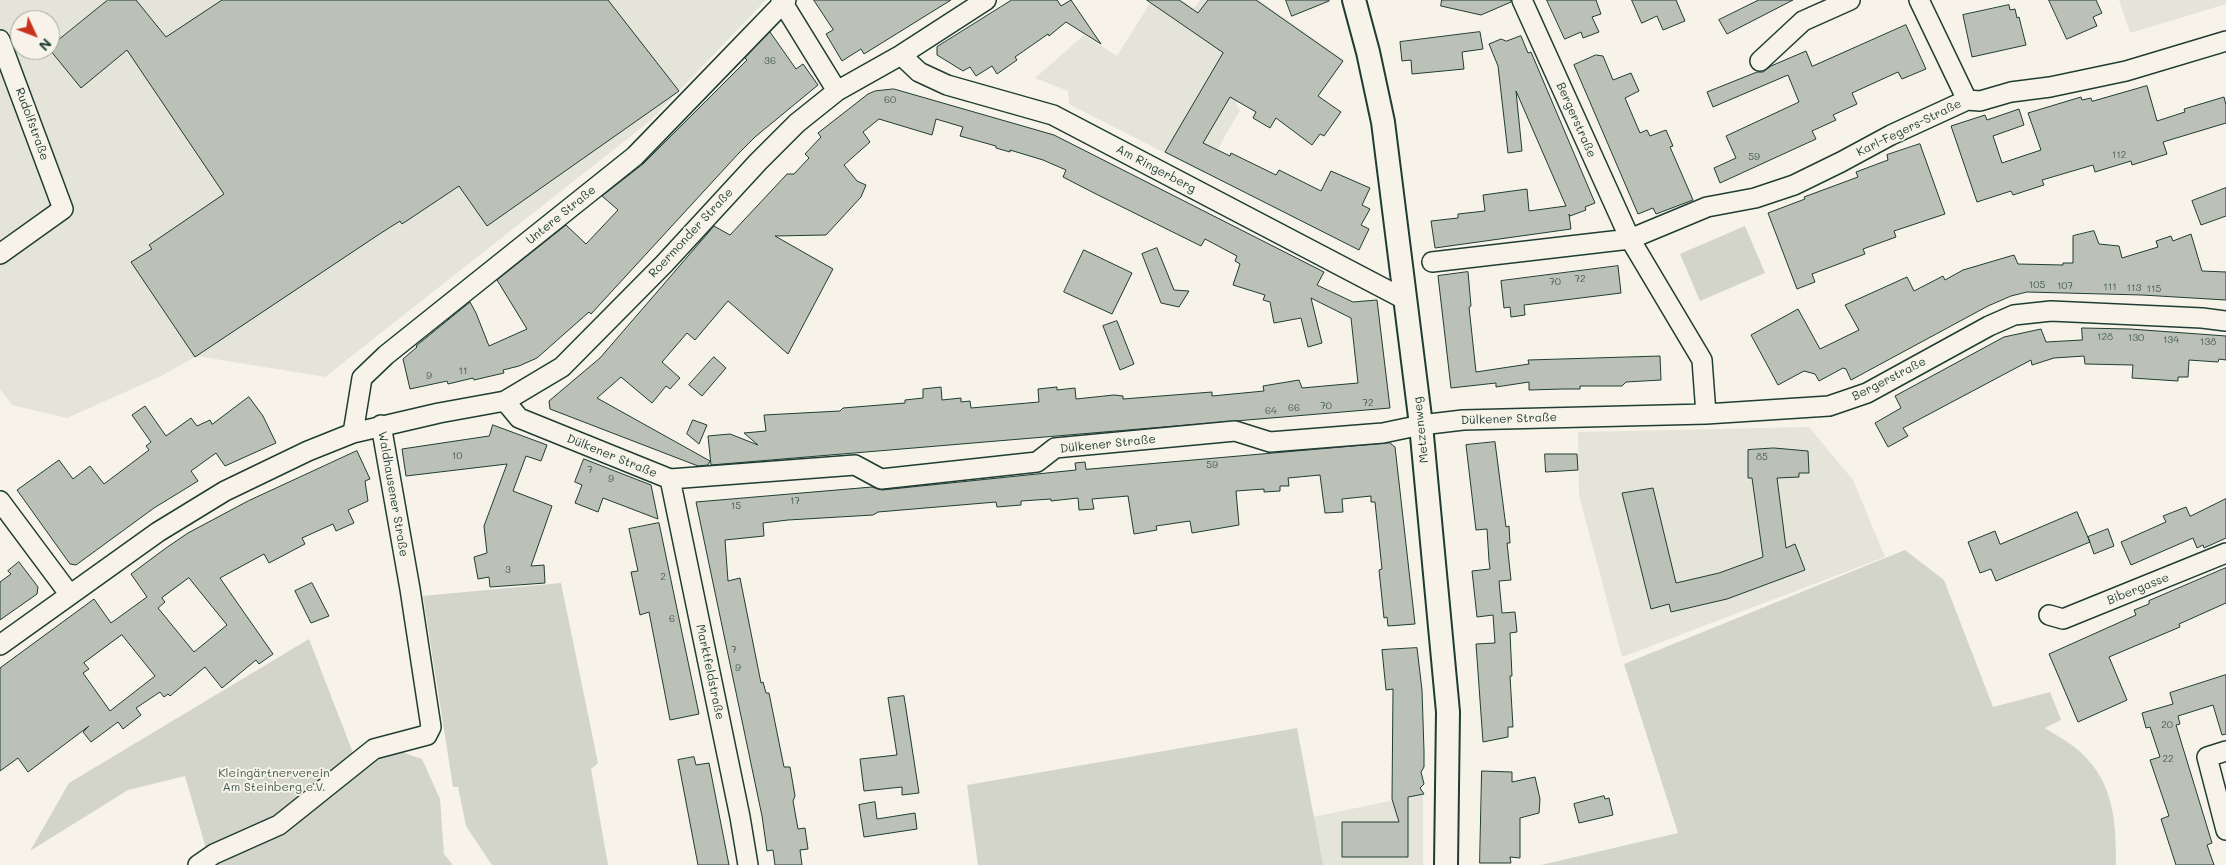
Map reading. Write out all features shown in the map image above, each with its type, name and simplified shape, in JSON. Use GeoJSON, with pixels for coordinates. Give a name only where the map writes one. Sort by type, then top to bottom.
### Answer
{"type":"FeatureCollection","features":[{"type":"Feature","properties":{"kind":"main road","name":"Metzenweg"},"geometry":{"type":"LineString","coordinates":[[1354,0],[1368,52],[1383,122],[1421,425],[1448,712],[1446,865]]}},
{"type":"Feature","properties":{"kind":"street","name":"Roermonder Straße"},"geometry":{"type":"LineString","coordinates":[[381,426],[505,401],[562,366],[664,264],[758,162],[798,123],[837,91],[901,55],[986,0]]}},
{"type":"Feature","properties":{"kind":"street","name":"Bergerstraße"},"geometry":{"type":"LineString","coordinates":[[1522,0],[1630,240],[1702,360],[1706,414],[1806,408],[1835,404],[1866,393],[1988,326],[2014,315],[2051,311],[2202,318],[2226,321]]}},
{"type":"Feature","properties":{"kind":"street"},"geometry":{"type":"LineString","coordinates":[[1760,62],[1803,21],[1850,0]]}},
{"type":"Feature","properties":{"kind":"street"},"geometry":{"type":"LineString","coordinates":[[1919,0],[1966,100]]}},
{"type":"Feature","properties":{"kind":"street"},"geometry":{"type":"LineString","coordinates":[[783,1],[837,91]]}},
{"type":"Feature","properties":{"kind":"street","name":"Untere Straße"},"geometry":{"type":"LineString","coordinates":[[353,433],[362,378],[386,355],[636,156],[783,1]]}},
{"type":"Feature","properties":{"kind":"street","name":"Rudolfstraße"},"geometry":{"type":"LineString","coordinates":[[0,40],[64,210],[0,254]]}},
{"type":"Feature","properties":{"kind":"street","name":"Karl-Fegers-Straße"},"geometry":{"type":"LineString","coordinates":[[1630,240],[1707,207],[1755,198],[1794,185],[1966,100],[1980,101],[2011,92],[2050,88],[2126,71],[2226,40]]}},
{"type":"Feature","properties":{"kind":"street","name":"Am Ringerberg"},"geometry":{"type":"LineString","coordinates":[[901,55],[918,72],[946,85],[1053,115],[1406,300]]}},
{"type":"Feature","properties":{"kind":"street"},"geometry":{"type":"LineString","coordinates":[[1432,262],[1630,240]]}},
{"type":"Feature","properties":{"kind":"street","name":"Dülkener Straße"},"geometry":{"type":"LineString","coordinates":[[505,401],[519,418],[670,479],[855,465],[881,479],[1037,462],[1055,448],[1235,431],[1270,442],[1383,433],[1421,425],[1462,420],[1706,414]]}},
{"type":"Feature","properties":{"kind":"street","name":"Waldhausener Straße"},"geometry":{"type":"LineString","coordinates":[[0,645],[158,532],[225,490],[308,451],[353,433],[381,426],[410,589],[431,727],[427,735],[374,749],[279,825],[214,854],[198,865]]}},
{"type":"Feature","properties":{"kind":"street","name":"Marktfeldstraße"},"geometry":{"type":"LineString","coordinates":[[670,479],[748,865]]}},
{"type":"Feature","properties":{"kind":"street"},"geometry":{"type":"LineString","coordinates":[[0,501],[70,595]]}},
{"type":"Feature","properties":{"kind":"street","name":"Bibergasse"},"geometry":{"type":"LineString","coordinates":[[2049,615],[2063,619],[2226,553]]}},
{"type":"Feature","properties":{"kind":"street"},"geometry":{"type":"LineString","coordinates":[[2226,751],[2207,757],[2226,830]]}},
{"type":"Feature","properties":{"kind":"shaded area"},"geometry":{"type":"Polygon","coordinates":[[[0,0],[766,0],[650,121],[325,377],[197,356],[159,377],[67,418],[12,405],[0,389],[0,0]]]}},
{"type":"Feature","properties":{"kind":"shaded area"},"geometry":{"type":"Polygon","coordinates":[[[1152,0],[1182,0],[1194,8],[1200,0],[1259,0],[1344,60],[1318,97],[1265,62],[1236,104],[1240,110],[1204,173],[1069,104],[1068,91],[1035,78],[1084,35],[1117,56],[1152,0]]]}},
{"type":"Feature","properties":{"kind":"shaded area"},"geometry":{"type":"Polygon","coordinates":[[[2119,0],[2226,0],[2226,4],[2130,33],[2119,0]]]}},
{"type":"Feature","properties":{"kind":"shaded area"},"geometry":{"type":"Polygon","coordinates":[[[1809,427],[1853,480],[1885,557],[1622,657],[1579,495],[1578,432],[1809,427]]]}},
{"type":"Feature","properties":{"kind":"shaded area"},"geometry":{"type":"Polygon","coordinates":[[[1423,794],[1423,865],[1322,865],[1313,817],[1423,794]]]}},
{"type":"Feature","properties":{"kind":"green space"},"geometry":{"type":"Polygon","coordinates":[[[1745,226],[1765,273],[1700,301],[1680,254],[1745,226]]]}},
{"type":"Feature","properties":{"kind":"green space"},"geometry":{"type":"Polygon","coordinates":[[[1905,550],[1944,580],[1993,707],[2050,692],[2061,720],[2045,728],[2074,746],[2084,755],[2097,771],[2109,796],[2114,823],[2116,865],[1541,865],[1678,833],[1624,664],[1905,550]]]}},
{"type":"Feature","properties":{"kind":"green space"},"geometry":{"type":"Polygon","coordinates":[[[561,583],[598,763],[591,769],[608,865],[492,865],[466,826],[458,787],[453,787],[423,596],[561,583]]]}},
{"type":"Feature","properties":{"kind":"green space","name":"Kleingärtnerverein Am Steinberg e.V."},"geometry":{"type":"Polygon","coordinates":[[[309,639],[360,771],[393,749],[422,759],[440,799],[444,854],[453,865],[195,865],[209,859],[185,776],[128,790],[30,851],[69,783],[309,639]]]}},
{"type":"Feature","properties":{"kind":"green space"},"geometry":{"type":"Polygon","coordinates":[[[1297,728],[1323,865],[978,865],[967,785],[1297,728]]]}},
{"type":"Feature","properties":{"kind":"building"},"geometry":{"type":"Polygon","coordinates":[[[108,0],[136,0],[166,37],[222,0],[608,0],[679,91],[487,226],[459,186],[402,224],[400,221],[378,235],[195,357],[131,262],[152,249],[149,245],[224,194],[127,50],[81,88],[58,60],[60,60],[60,39],[108,0]]]}},
{"type":"Feature","properties":{"kind":"building"},"geometry":{"type":"Polygon","coordinates":[[[814,0],[951,0],[864,54],[861,49],[842,61],[826,34],[833,30],[814,0]]]}},
{"type":"Feature","properties":{"kind":"building"},"geometry":{"type":"Polygon","coordinates":[[[1012,0],[1057,0],[1061,6],[1071,0],[1101,44],[1066,22],[1049,36],[1048,34],[1015,57],[1017,60],[997,74],[992,66],[976,76],[970,67],[963,71],[937,55],[937,47],[1012,0]]]}},
{"type":"Feature","properties":{"kind":"building"},"geometry":{"type":"Polygon","coordinates":[[[1147,0],[1179,0],[1198,13],[1208,0],[1256,0],[1343,61],[1318,96],[1341,112],[1324,136],[1320,134],[1312,145],[1276,118],[1270,128],[1253,118],[1256,112],[1230,97],[1203,143],[1230,156],[1231,153],[1276,175],[1279,170],[1321,191],[1331,171],[1370,188],[1362,205],[1370,209],[1361,225],[1369,229],[1359,250],[1165,152],[1223,53],[1147,0]]]}},
{"type":"Feature","properties":{"kind":"building"},"geometry":{"type":"Polygon","coordinates":[[[1286,0],[1329,0],[1329,1],[1292,16],[1286,0]]]}},
{"type":"Feature","properties":{"kind":"building"},"geometry":{"type":"Polygon","coordinates":[[[1442,0],[1511,0],[1511,2],[1481,15],[1441,6],[1442,0]]]}},
{"type":"Feature","properties":{"kind":"building"},"geometry":{"type":"Polygon","coordinates":[[[1547,0],[1596,0],[1601,14],[1592,17],[1599,32],[1583,38],[1581,32],[1565,39],[1547,0]]]}},
{"type":"Feature","properties":{"kind":"building"},"geometry":{"type":"Polygon","coordinates":[[[1632,0],[1676,0],[1685,21],[1663,30],[1657,16],[1642,23],[1632,0]]]}},
{"type":"Feature","properties":{"kind":"building"},"geometry":{"type":"Polygon","coordinates":[[[1759,0],[1793,0],[1727,34],[1719,20],[1759,0]]]}},
{"type":"Feature","properties":{"kind":"building"},"geometry":{"type":"Polygon","coordinates":[[[2049,0],[2096,0],[2102,13],[2093,17],[2097,26],[2067,39],[2049,0]]]}},
{"type":"Feature","properties":{"kind":"building"},"geometry":{"type":"Polygon","coordinates":[[[2009,5],[2010,10],[2015,9],[2017,18],[2019,17],[2026,45],[1972,57],[1963,15],[2009,5]]]}},
{"type":"Feature","properties":{"kind":"building"},"geometry":{"type":"Polygon","coordinates":[[[1906,25],[1926,69],[1902,79],[1898,72],[1852,93],[1857,104],[1833,115],[1836,120],[1812,131],[1816,139],[1720,183],[1714,168],[1736,158],[1726,136],[1799,102],[1788,75],[1713,107],[1707,92],[1757,72],[1763,72],[1771,66],[1806,51],[1812,66],[1906,25]]]}},
{"type":"Feature","properties":{"kind":"building"},"geometry":{"type":"Polygon","coordinates":[[[770,32],[796,69],[803,64],[818,85],[755,137],[738,154],[591,314],[589,312],[537,358],[519,366],[503,370],[504,373],[474,380],[473,378],[448,384],[447,381],[410,389],[403,359],[470,302],[489,346],[527,329],[497,280],[566,225],[586,244],[618,210],[602,196],[643,164],[747,60],[745,58],[770,32]]]}},
{"type":"Feature","properties":{"kind":"building"},"geometry":{"type":"Polygon","coordinates":[[[1480,32],[1483,49],[1462,52],[1464,69],[1412,74],[1411,60],[1402,61],[1400,42],[1480,32]]]}},
{"type":"Feature","properties":{"kind":"building"},"geometry":{"type":"Polygon","coordinates":[[[1521,36],[1528,53],[1531,52],[1595,203],[1585,207],[1586,210],[1570,216],[1569,214],[1571,229],[1435,248],[1431,221],[1458,218],[1458,214],[1485,211],[1483,195],[1527,189],[1529,211],[1566,206],[1516,91],[1522,151],[1508,153],[1498,66],[1489,44],[1501,39],[1506,41],[1521,36]]]}},
{"type":"Feature","properties":{"kind":"building"},"geometry":{"type":"Polygon","coordinates":[[[1596,55],[1603,56],[1613,80],[1631,73],[1639,91],[1625,98],[1640,133],[1647,130],[1650,136],[1666,130],[1673,146],[1670,147],[1693,200],[1656,214],[1653,208],[1638,214],[1574,65],[1596,55]]]}},
{"type":"Feature","properties":{"kind":"building"},"geometry":{"type":"Polygon","coordinates":[[[2147,86],[2157,121],[2185,112],[2184,109],[2224,97],[2226,123],[2163,142],[2167,154],[2132,165],[2131,161],[2095,172],[2093,165],[2042,180],[2044,185],[2013,195],[2011,191],[1977,202],[1951,126],[1985,115],[1987,120],[2019,109],[2024,125],[1993,136],[2002,163],[2041,150],[2028,113],[2081,97],[2082,100],[2091,98],[2092,101],[2147,86]]]}},
{"type":"Feature","properties":{"kind":"building"},"geometry":{"type":"Polygon","coordinates":[[[894,89],[1054,135],[1324,272],[1317,285],[1353,302],[1377,300],[1390,408],[711,465],[708,436],[730,434],[758,445],[744,433],[766,431],[764,415],[840,411],[843,408],[905,403],[905,400],[923,398],[923,389],[941,387],[942,400],[961,398],[961,402],[970,401],[971,408],[1039,402],[1038,389],[1057,387],[1057,390],[1075,388],[1076,399],[1114,395],[1123,396],[1123,399],[1212,392],[1212,396],[1264,391],[1263,386],[1299,380],[1302,388],[1358,383],[1351,318],[1311,298],[1322,343],[1308,347],[1301,318],[1274,323],[1270,302],[1263,300],[1265,295],[1233,285],[1240,264],[1235,261],[1237,256],[1205,239],[1201,246],[1063,177],[1066,170],[1043,160],[1010,150],[1010,152],[996,148],[996,146],[960,136],[963,127],[936,119],[932,135],[879,119],[863,132],[870,142],[844,165],[857,181],[866,185],[861,197],[826,235],[775,236],[833,269],[788,354],[728,301],[695,340],[687,333],[662,362],[680,378],[670,389],[666,386],[652,403],[621,377],[597,398],[710,461],[708,465],[698,466],[550,409],[549,401],[600,358],[714,226],[730,235],[787,174],[794,174],[809,158],[805,154],[821,137],[818,133],[868,94],[875,91],[894,89]]]}},
{"type":"Feature","properties":{"kind":"building"},"geometry":{"type":"Polygon","coordinates":[[[1920,144],[1945,214],[1894,231],[1896,237],[1863,249],[1865,254],[1812,274],[1815,282],[1797,289],[1768,213],[1858,177],[1856,172],[1888,160],[1887,155],[1920,144]]]}},
{"type":"Feature","properties":{"kind":"building"},"geometry":{"type":"Polygon","coordinates":[[[2226,188],[2226,216],[2201,225],[2192,201],[2226,188]]]}},
{"type":"Feature","properties":{"kind":"building"},"geometry":{"type":"Polygon","coordinates":[[[2094,231],[2099,244],[2119,246],[2122,258],[2158,247],[2156,241],[2171,236],[2173,241],[2191,234],[2202,271],[2226,272],[2226,300],[2142,295],[2027,292],[2011,296],[1988,306],[1851,380],[1846,369],[1843,368],[1819,381],[1815,374],[1804,371],[1778,385],[1751,335],[1798,309],[1820,349],[1859,330],[1845,305],[1907,277],[1914,291],[1943,276],[1945,280],[1963,270],[2014,255],[2018,264],[2063,265],[2063,263],[2073,263],[2073,236],[2094,231]]]}},
{"type":"Feature","properties":{"kind":"building"},"geometry":{"type":"Polygon","coordinates":[[[1157,248],[1174,290],[1189,291],[1179,307],[1161,303],[1142,254],[1157,248]]]}},
{"type":"Feature","properties":{"kind":"building"},"geometry":{"type":"Polygon","coordinates":[[[1084,250],[1132,273],[1112,314],[1064,292],[1084,250]]]}},
{"type":"Feature","properties":{"kind":"building"},"geometry":{"type":"Polygon","coordinates":[[[1618,266],[1621,293],[1524,305],[1525,315],[1511,317],[1510,307],[1504,308],[1501,281],[1618,266]]]}},
{"type":"Feature","properties":{"kind":"building"},"geometry":{"type":"Polygon","coordinates":[[[1468,272],[1471,306],[1469,307],[1476,372],[1529,364],[1528,360],[1660,356],[1661,380],[1626,382],[1622,386],[1580,386],[1580,389],[1529,390],[1529,382],[1496,387],[1496,383],[1451,388],[1438,276],[1468,272]]]}},
{"type":"Feature","properties":{"kind":"building"},"geometry":{"type":"Polygon","coordinates":[[[1117,321],[1134,364],[1120,370],[1103,326],[1117,321]]]}},
{"type":"Feature","properties":{"kind":"building"},"geometry":{"type":"Polygon","coordinates":[[[2082,328],[2130,329],[2226,336],[2226,360],[2219,359],[2218,362],[2189,360],[2188,377],[2178,377],[2178,381],[2132,378],[2133,365],[2085,364],[2084,356],[2054,358],[2032,365],[2031,360],[1903,428],[1908,436],[1888,447],[1875,423],[1901,408],[1895,396],[2004,337],[2041,329],[2046,342],[2082,340],[2082,328]]]}},
{"type":"Feature","properties":{"kind":"building"},"geometry":{"type":"Polygon","coordinates":[[[714,357],[726,368],[702,396],[689,385],[714,357]]]}},
{"type":"Feature","properties":{"kind":"building"},"geometry":{"type":"Polygon","coordinates":[[[249,397],[263,416],[276,443],[225,466],[216,453],[191,471],[198,481],[154,508],[76,565],[70,564],[17,490],[59,460],[73,479],[90,466],[104,484],[149,450],[146,446],[151,442],[132,415],[145,406],[166,436],[191,418],[197,426],[210,420],[212,424],[249,397]]]}},
{"type":"Feature","properties":{"kind":"building"},"geometry":{"type":"Polygon","coordinates":[[[693,420],[707,425],[699,444],[687,434],[693,420]]]}},
{"type":"Feature","properties":{"kind":"building"},"geometry":{"type":"Polygon","coordinates":[[[493,425],[547,445],[541,461],[526,456],[513,491],[552,506],[531,566],[544,565],[545,583],[490,587],[489,577],[478,579],[474,557],[487,553],[484,526],[507,464],[406,476],[402,449],[489,436],[493,425]]]}},
{"type":"Feature","properties":{"kind":"building"},"geometry":{"type":"Polygon","coordinates":[[[1495,442],[1506,527],[1509,526],[1510,543],[1507,543],[1511,580],[1499,581],[1502,613],[1515,612],[1517,632],[1510,633],[1513,727],[1508,727],[1508,737],[1483,742],[1476,644],[1495,643],[1493,615],[1477,617],[1472,571],[1490,569],[1487,529],[1476,530],[1466,445],[1495,442]]]}},
{"type":"Feature","properties":{"kind":"building"},"geometry":{"type":"Polygon","coordinates":[[[1390,443],[1395,447],[1415,624],[1388,626],[1387,617],[1384,618],[1379,570],[1382,569],[1375,502],[1371,502],[1371,496],[1342,499],[1343,512],[1325,513],[1320,475],[1288,478],[1289,486],[1280,486],[1280,491],[1264,492],[1264,489],[1236,491],[1239,525],[1192,533],[1190,521],[1156,526],[1157,530],[1134,534],[1128,496],[1092,499],[1094,509],[1079,510],[1078,498],[1051,501],[1051,499],[1021,501],[1021,505],[997,507],[996,502],[878,512],[873,515],[788,520],[763,523],[764,536],[725,540],[728,581],[740,578],[761,683],[763,682],[766,693],[769,693],[784,767],[790,767],[798,829],[805,828],[808,849],[800,850],[802,865],[775,865],[773,850],[767,851],[762,816],[696,502],[872,487],[882,490],[1076,470],[1075,463],[1085,462],[1086,469],[1390,443]]]}},
{"type":"Feature","properties":{"kind":"building"},"geometry":{"type":"Polygon","coordinates":[[[1774,448],[1808,451],[1809,473],[1799,473],[1799,477],[1777,478],[1786,548],[1795,544],[1805,570],[1727,599],[1671,612],[1669,604],[1651,609],[1622,493],[1653,488],[1676,583],[1719,573],[1763,557],[1752,478],[1748,478],[1748,450],[1774,448]]]}},
{"type":"Feature","properties":{"kind":"building"},"geometry":{"type":"Polygon","coordinates":[[[357,451],[370,479],[365,481],[368,501],[348,510],[354,523],[336,531],[333,524],[302,538],[305,544],[269,563],[264,554],[220,578],[273,654],[259,664],[256,660],[222,688],[205,667],[170,696],[168,694],[164,697],[160,692],[136,708],[141,715],[123,729],[118,722],[91,742],[83,732],[89,726],[28,772],[18,758],[0,771],[0,668],[94,599],[111,623],[147,597],[131,574],[188,533],[248,501],[357,451]],[[189,578],[162,598],[165,602],[158,608],[194,652],[227,625],[189,578]],[[122,635],[84,663],[89,669],[83,673],[110,711],[155,676],[122,635]]]}},
{"type":"Feature","properties":{"kind":"building"},"geometry":{"type":"Polygon","coordinates":[[[1545,454],[1577,454],[1578,470],[1546,472],[1545,454]]]}},
{"type":"Feature","properties":{"kind":"building"},"geometry":{"type":"Polygon","coordinates":[[[584,459],[651,485],[658,519],[603,498],[598,512],[575,503],[582,485],[575,482],[584,459]]]}},
{"type":"Feature","properties":{"kind":"building"},"geometry":{"type":"Polygon","coordinates":[[[2226,499],[2226,538],[2204,548],[2203,545],[2197,548],[2193,538],[2131,565],[2121,542],[2166,522],[2163,516],[2186,507],[2190,516],[2226,499]]]}},
{"type":"Feature","properties":{"kind":"building"},"geometry":{"type":"Polygon","coordinates":[[[2077,512],[2090,542],[1996,581],[1991,569],[1980,573],[1968,542],[1995,531],[2000,544],[2077,512]]]}},
{"type":"Feature","properties":{"kind":"building"},"geometry":{"type":"Polygon","coordinates":[[[659,523],[699,714],[670,720],[649,612],[640,615],[631,572],[638,571],[629,529],[659,523]]]}},
{"type":"Feature","properties":{"kind":"building"},"geometry":{"type":"Polygon","coordinates":[[[2108,529],[2114,546],[2094,554],[2088,537],[2108,529]]]}},
{"type":"Feature","properties":{"kind":"building"},"geometry":{"type":"Polygon","coordinates":[[[19,562],[38,587],[37,594],[0,620],[0,582],[11,574],[8,571],[19,562]]]}},
{"type":"Feature","properties":{"kind":"building"},"geometry":{"type":"Polygon","coordinates":[[[2226,568],[2226,603],[2179,624],[2180,627],[2109,657],[2127,700],[2078,722],[2049,654],[2136,615],[2134,610],[2149,604],[2149,601],[2226,568]]]}},
{"type":"Feature","properties":{"kind":"building"},"geometry":{"type":"Polygon","coordinates":[[[312,583],[329,616],[311,623],[295,591],[312,583]]]}},
{"type":"Feature","properties":{"kind":"building"},"geometry":{"type":"Polygon","coordinates":[[[1417,648],[1422,690],[1424,751],[1424,767],[1421,772],[1424,784],[1420,788],[1424,794],[1408,797],[1408,857],[1342,857],[1342,822],[1399,822],[1392,799],[1393,689],[1386,690],[1382,650],[1417,648]]]}},
{"type":"Feature","properties":{"kind":"building"},"geometry":{"type":"Polygon","coordinates":[[[2226,675],[2226,734],[2222,735],[2213,705],[2178,716],[2180,724],[2176,725],[2212,843],[2207,845],[2214,865],[2176,865],[2161,819],[2169,816],[2150,760],[2160,757],[2150,727],[2146,728],[2142,713],[2173,704],[2170,693],[2226,675]]]}},
{"type":"Feature","properties":{"kind":"building"},"geometry":{"type":"Polygon","coordinates":[[[904,696],[919,793],[902,795],[902,787],[864,791],[860,759],[897,755],[888,698],[904,696]]]}},
{"type":"Feature","properties":{"kind":"building"},"geometry":{"type":"Polygon","coordinates":[[[694,757],[696,765],[709,763],[729,865],[698,865],[678,760],[694,757]]]}},
{"type":"Feature","properties":{"kind":"building"},"geometry":{"type":"Polygon","coordinates":[[[1482,771],[1512,772],[1512,782],[1535,777],[1540,799],[1539,813],[1520,818],[1520,858],[1510,857],[1511,863],[1480,863],[1482,771]]]}},
{"type":"Feature","properties":{"kind":"building"},"geometry":{"type":"Polygon","coordinates":[[[1604,796],[1605,799],[1609,798],[1613,815],[1579,823],[1574,804],[1604,796]]]}},
{"type":"Feature","properties":{"kind":"building"},"geometry":{"type":"Polygon","coordinates":[[[875,802],[877,819],[915,813],[917,829],[864,837],[859,805],[875,802]]]}}]}
